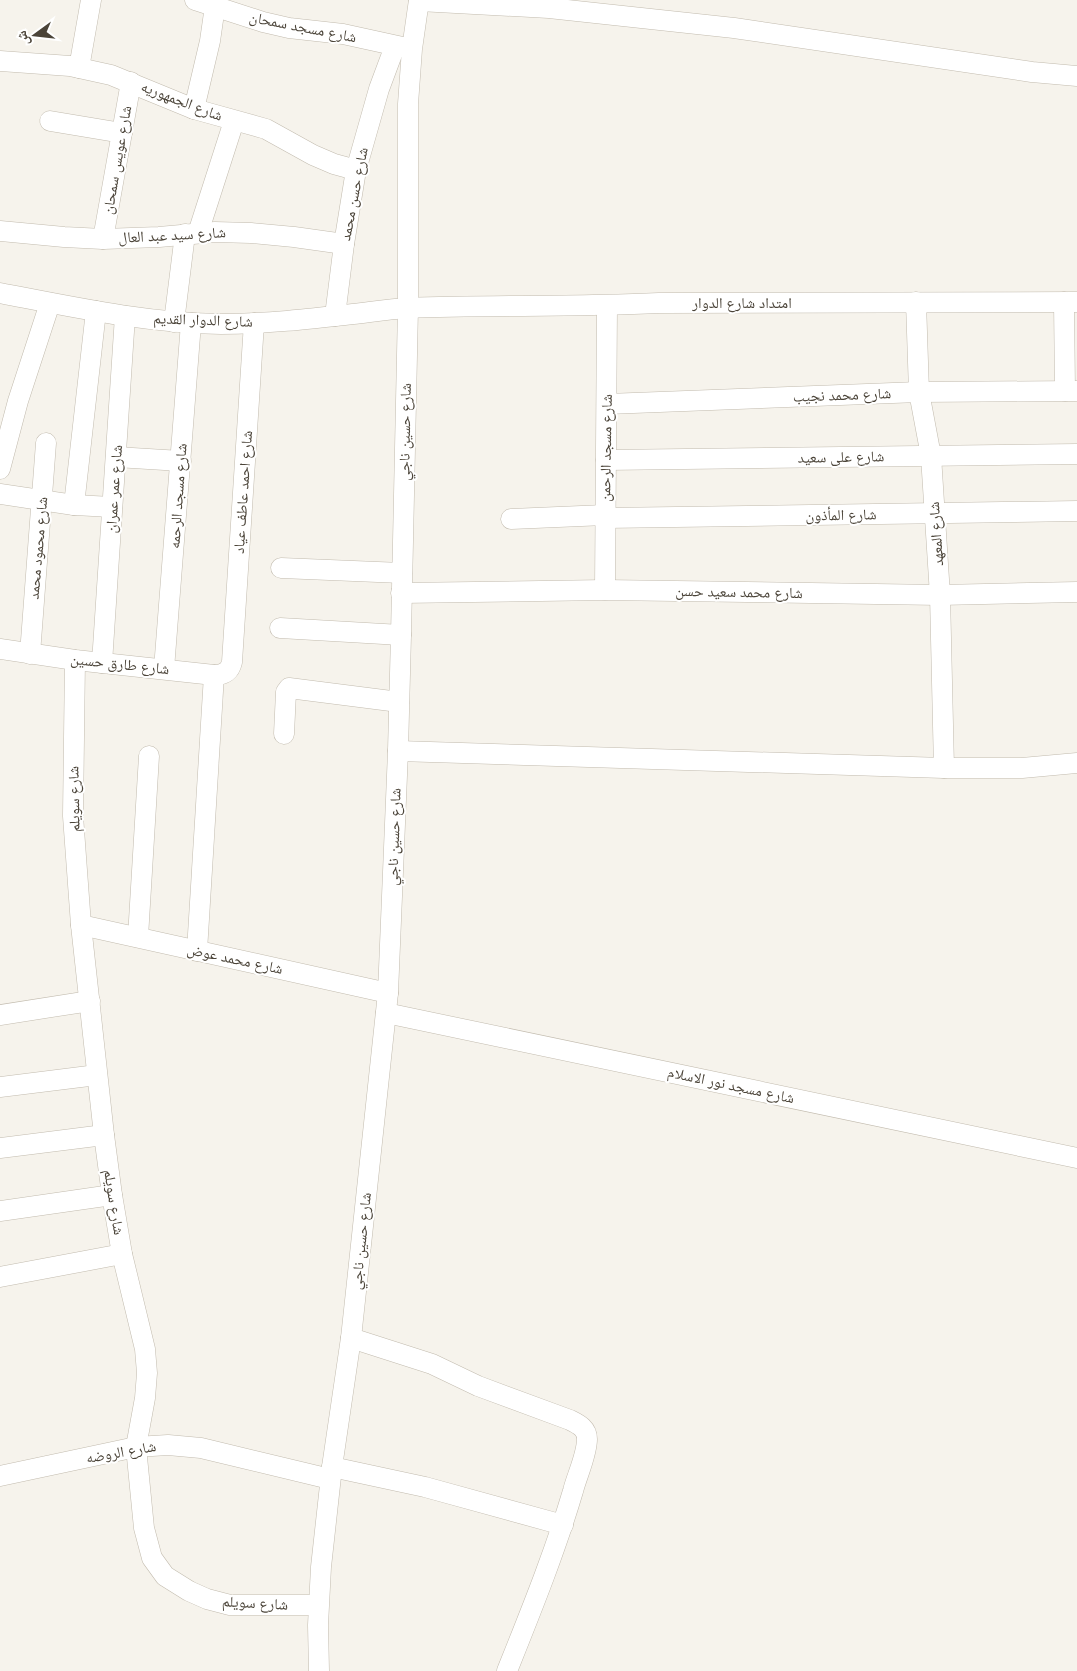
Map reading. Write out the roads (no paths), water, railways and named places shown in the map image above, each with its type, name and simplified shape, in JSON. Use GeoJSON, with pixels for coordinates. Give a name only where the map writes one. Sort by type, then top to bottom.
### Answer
{"type":"FeatureCollection","features":[{"type":"Feature","properties":{"kind":"street"},"geometry":{"type":"LineString","coordinates":[[80,68],[91,0]]}},
{"type":"Feature","properties":{"kind":"street","name":"شارع مسجد سمحان"},"geometry":{"type":"LineString","coordinates":[[195,0],[263,22],[289,28],[343,34],[403,47]]}},
{"type":"Feature","properties":{"kind":"street"},"geometry":{"type":"LineString","coordinates":[[419,0],[549,8],[666,20],[734,28],[1022,71],[1077,76]]}},
{"type":"Feature","properties":{"kind":"street","name":"شارع حسين ناجي"},"geometry":{"type":"LineString","coordinates":[[319,1671],[318,1605],[331,1473],[351,1338],[388,992],[398,751],[408,308],[408,104],[403,47],[419,0]]}},
{"type":"Feature","properties":{"kind":"street"},"geometry":{"type":"LineString","coordinates":[[194,109],[210,41],[215,6]]}},
{"type":"Feature","properties":{"kind":"street","name":"شارع حسن محمد"},"geometry":{"type":"LineString","coordinates":[[335,316],[356,170],[379,89],[403,47]]}},
{"type":"Feature","properties":{"kind":"street","name":"شارع الجمهوريه"},"geometry":{"type":"LineString","coordinates":[[0,61],[80,68],[111,74],[194,109],[266,129],[313,155],[334,164],[356,170]]}},
{"type":"Feature","properties":{"kind":"street","name":"شارع عويس سمحان"},"geometry":{"type":"LineString","coordinates":[[103,239],[131,82]]}},
{"type":"Feature","properties":{"kind":"street"},"geometry":{"type":"LineString","coordinates":[[50,121],[122,133]]}},
{"type":"Feature","properties":{"kind":"street","name":"شارع مسجد الرحمه"},"geometry":{"type":"LineString","coordinates":[[164,669],[181,461],[183,322],[192,234],[234,121]]}},
{"type":"Feature","properties":{"kind":"street","name":"شارع سيد عبد العال"},"geometry":{"type":"LineString","coordinates":[[0,231],[103,239],[251,233],[344,244]]}},
{"type":"Feature","properties":{"kind":"street","name":"شارع الدوار القديم"},"geometry":{"type":"LineString","coordinates":[[0,293],[125,316],[183,322],[254,323],[408,308]]}},
{"type":"Feature","properties":{"kind":"street","name":"شارع المعهد"},"geometry":{"type":"LineString","coordinates":[[916,302],[919,392],[931,456],[940,595],[944,768]]}},
{"type":"Feature","properties":{"kind":"street"},"geometry":{"type":"LineString","coordinates":[[1071,302],[1071,391]]}},
{"type":"Feature","properties":{"kind":"street","name":"امتداد شارع الدوار"},"geometry":{"type":"LineString","coordinates":[[408,308],[608,306],[659,303],[1071,302]]}},
{"type":"Feature","properties":{"kind":"street"},"geometry":{"type":"LineString","coordinates":[[0,469],[18,401],[50,303]]}},
{"type":"Feature","properties":{"kind":"street","name":"شارع مسجد الرحمن"},"geometry":{"type":"LineString","coordinates":[[605,590],[608,306]]}},
{"type":"Feature","properties":{"kind":"street"},"geometry":{"type":"LineString","coordinates":[[74,505],[96,311]]}},
{"type":"Feature","properties":{"kind":"street","name":"شارع عمر عمران"},"geometry":{"type":"LineString","coordinates":[[102,663],[125,316]]}},
{"type":"Feature","properties":{"kind":"street","name":"شارع احمد عاطف عياد"},"geometry":{"type":"LineString","coordinates":[[214,675],[226,672],[231,668],[232,662],[254,323]]}},
{"type":"Feature","properties":{"kind":"street","name":"شارع محمد نجيب"},"geometry":{"type":"LineString","coordinates":[[606,404],[919,392],[1071,391]]}},
{"type":"Feature","properties":{"kind":"street","name":"شارع محمود محمد"},"geometry":{"type":"LineString","coordinates":[[30,654],[46,443]]}},
{"type":"Feature","properties":{"kind":"street","name":"شارع على سعيد"},"geometry":{"type":"LineString","coordinates":[[606,460],[1077,454]]}},
{"type":"Feature","properties":{"kind":"street"},"geometry":{"type":"LineString","coordinates":[[116,457],[181,461]]}},
{"type":"Feature","properties":{"kind":"street"},"geometry":{"type":"LineString","coordinates":[[0,494],[74,505],[112,507]]}},
{"type":"Feature","properties":{"kind":"street","name":"شارع المأذون"},"geometry":{"type":"LineString","coordinates":[[511,519],[1077,511]]}},
{"type":"Feature","properties":{"kind":"street"},"geometry":{"type":"LineString","coordinates":[[281,568],[402,573]]}},
{"type":"Feature","properties":{"kind":"street","name":"شارع محمد سعيد حسن"},"geometry":{"type":"LineString","coordinates":[[401,592],[605,590],[940,595],[1077,592]]}},
{"type":"Feature","properties":{"kind":"street"},"geometry":{"type":"LineString","coordinates":[[280,628],[400,635]]}},
{"type":"Feature","properties":{"kind":"street","name":"شارع طارق حسين"},"geometry":{"type":"LineString","coordinates":[[0,649],[75,660],[214,675]]}},
{"type":"Feature","properties":{"kind":"street","name":"شارع سويلم"},"geometry":{"type":"LineString","coordinates":[[75,660],[73,816],[81,925],[112,1195],[122,1254],[145,1349],[147,1373],[145,1398],[136,1447],[144,1528],[152,1558],[165,1576],[207,1599],[230,1604],[318,1605]]}},
{"type":"Feature","properties":{"kind":"street"},"geometry":{"type":"LineString","coordinates":[[197,950],[214,675]]}},
{"type":"Feature","properties":{"kind":"street"},"geometry":{"type":"LineString","coordinates":[[284,734],[286,692],[289,688],[399,702]]}},
{"type":"Feature","properties":{"kind":"street"},"geometry":{"type":"LineString","coordinates":[[398,751],[944,768],[1022,768],[1077,763]]}},
{"type":"Feature","properties":{"kind":"street"},"geometry":{"type":"LineString","coordinates":[[138,937],[149,756]]}},
{"type":"Feature","properties":{"kind":"street","name":"شارع محمد عوض"},"geometry":{"type":"LineString","coordinates":[[81,925],[388,992]]}},
{"type":"Feature","properties":{"kind":"street"},"geometry":{"type":"LineString","coordinates":[[0,1015],[90,1001]]}},
{"type":"Feature","properties":{"kind":"street","name":"شارع مسجد نور الاسلام"},"geometry":{"type":"LineString","coordinates":[[386,1013],[1077,1158]]}},
{"type":"Feature","properties":{"kind":"street"},"geometry":{"type":"LineString","coordinates":[[0,1087],[97,1075]]}},
{"type":"Feature","properties":{"kind":"street"},"geometry":{"type":"LineString","coordinates":[[0,1148],[104,1135]]}},
{"type":"Feature","properties":{"kind":"street"},"geometry":{"type":"LineString","coordinates":[[0,1211],[112,1195]]}},
{"type":"Feature","properties":{"kind":"street"},"geometry":{"type":"LineString","coordinates":[[0,1277],[122,1254]]}},
{"type":"Feature","properties":{"kind":"street"},"geometry":{"type":"LineString","coordinates":[[351,1338],[432,1364],[478,1386],[580,1425],[585,1431],[587,1438],[563,1526],[552,1559],[507,1671]]}},
{"type":"Feature","properties":{"kind":"street","name":"شارع الروضه"},"geometry":{"type":"LineString","coordinates":[[0,1476],[136,1447],[168,1444],[201,1448],[331,1473],[426,1487],[563,1526]]}}]}
